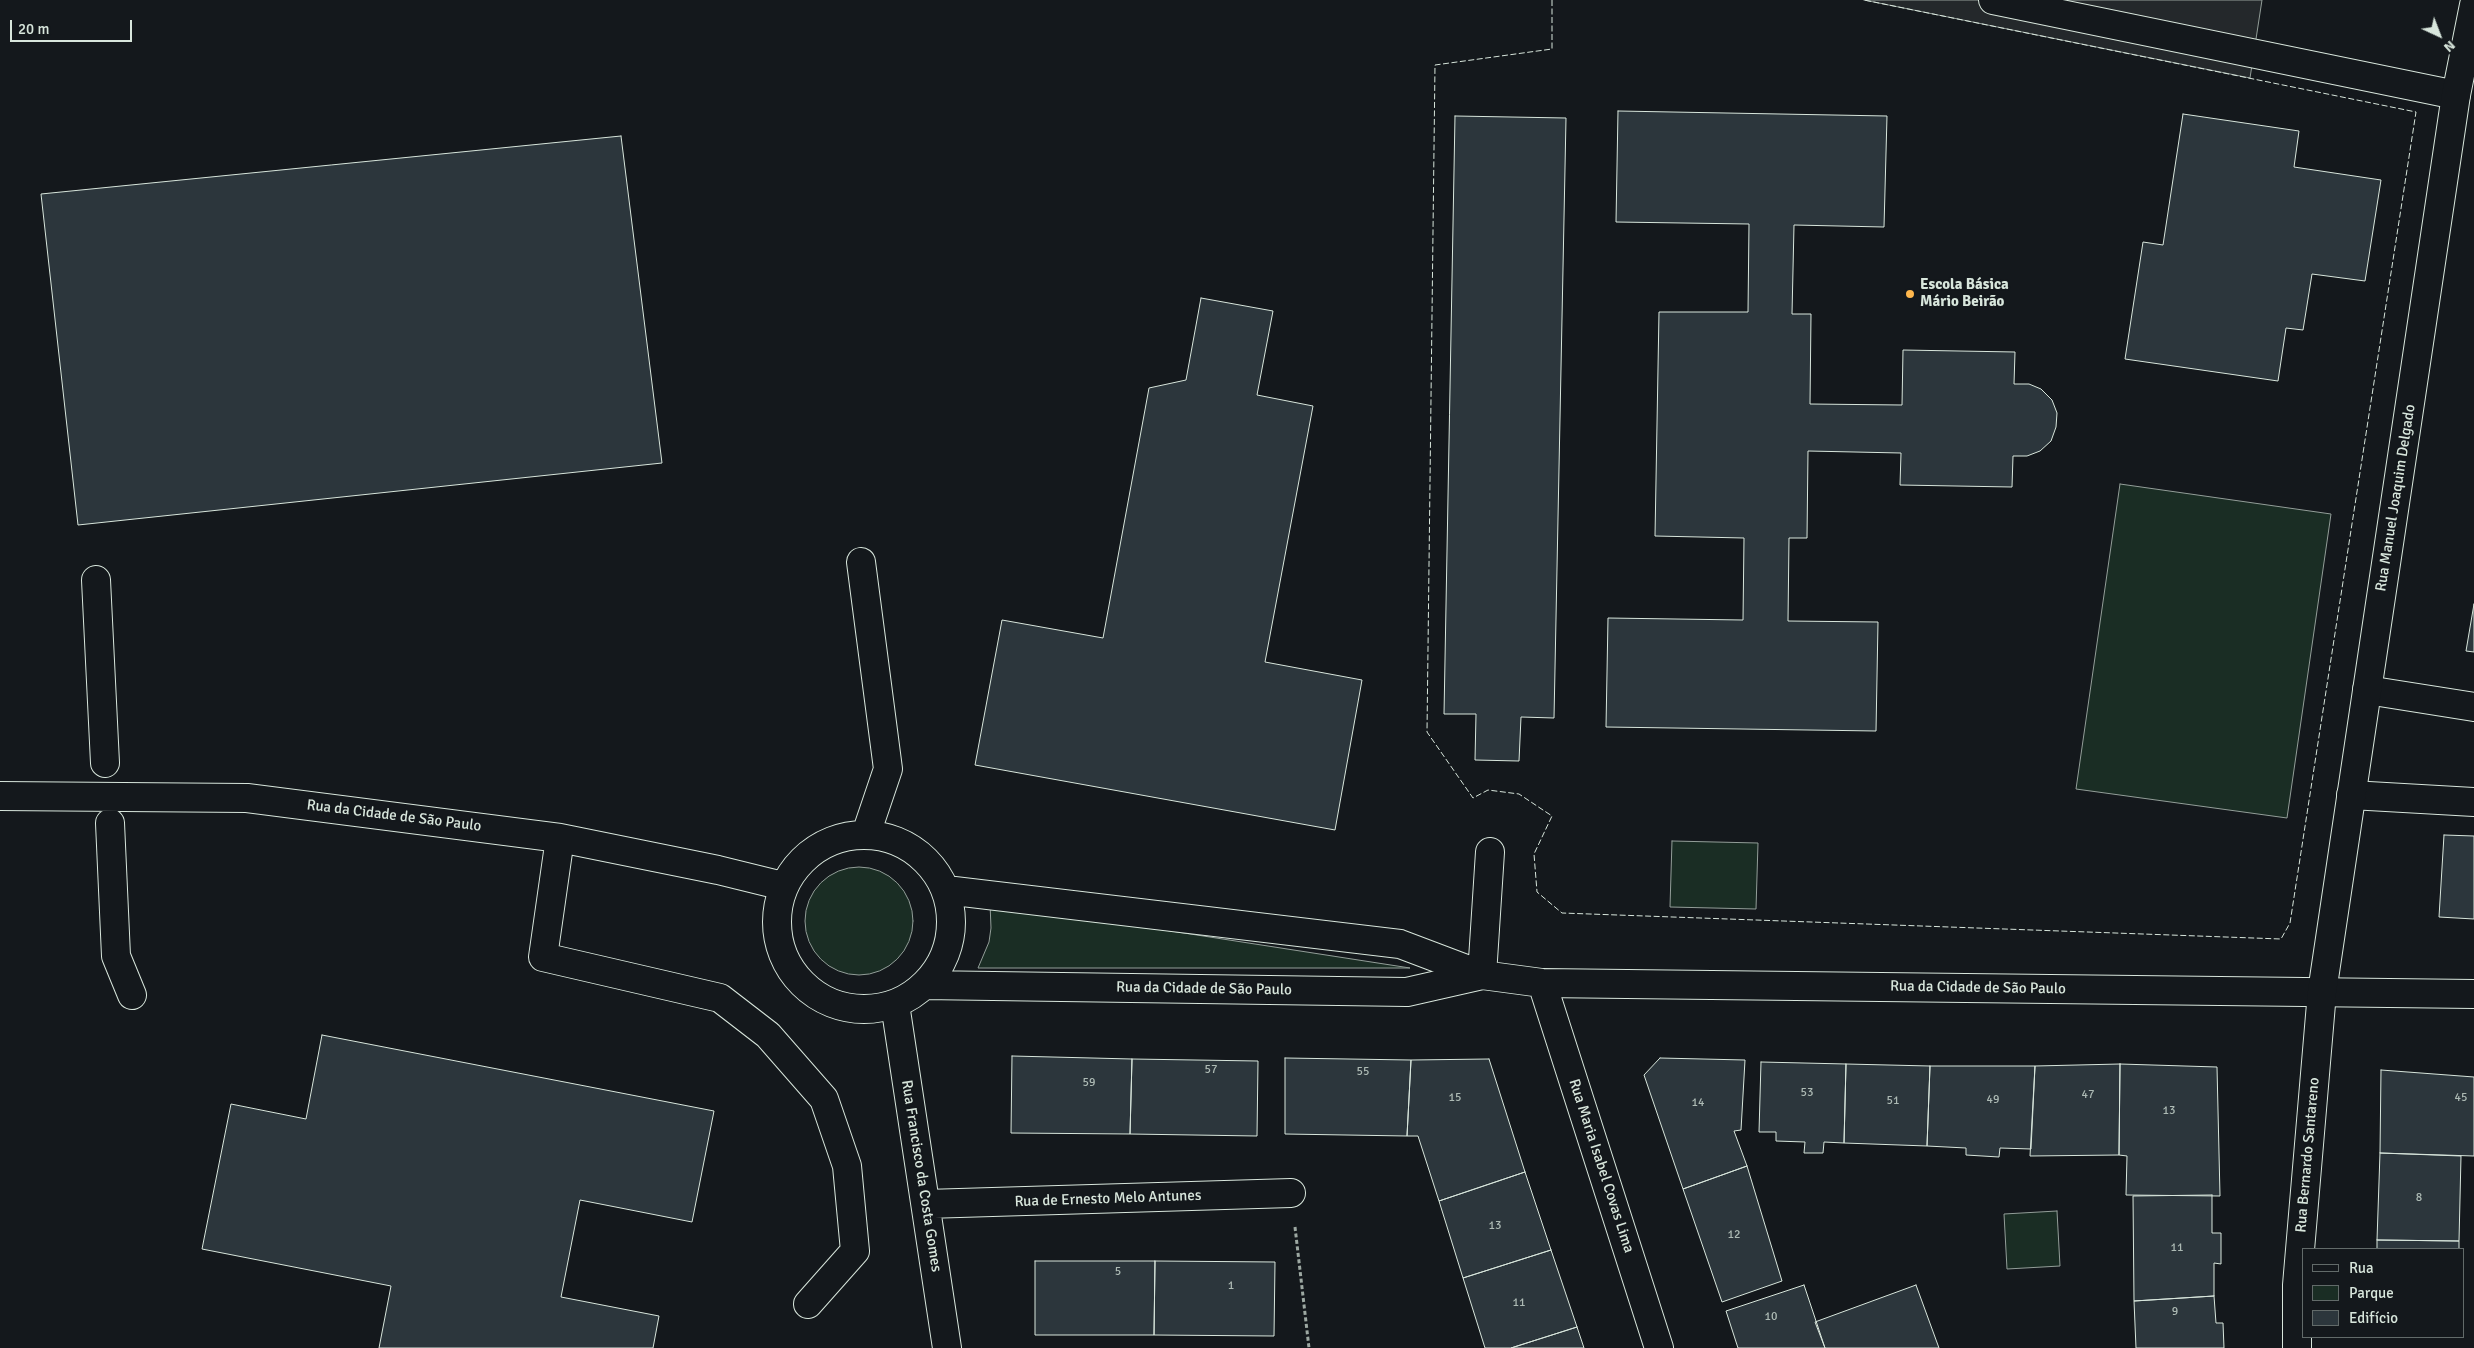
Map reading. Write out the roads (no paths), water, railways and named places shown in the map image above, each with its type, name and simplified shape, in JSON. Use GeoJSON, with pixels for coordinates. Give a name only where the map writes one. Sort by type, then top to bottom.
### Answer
{"type":"FeatureCollection","features":[{"type":"Feature","properties":{"kind":"street"},"geometry":{"type":"LineString","coordinates":[[1994,0],[2456,95]]}},
{"type":"Feature","properties":{"kind":"street","name":"Rua Manuel Joaquim Delgado"},"geometry":{"type":"LineString","coordinates":[[2322,992],[2456,95],[2474,5]]}},
{"type":"Feature","properties":{"kind":"street"},"geometry":{"type":"LineString","coordinates":[[861,562],[888,769],[866,834]]}},
{"type":"Feature","properties":{"kind":"street"},"geometry":{"type":"LineString","coordinates":[[96,580],[105,763]]}},
{"type":"Feature","properties":{"kind":"street"},"geometry":{"type":"LineString","coordinates":[[2367,690],[2474,707]]}},
{"type":"Feature","properties":{"kind":"street"},"geometry":{"type":"LineString","coordinates":[[2351,794],[2474,802]]}},
{"type":"Feature","properties":{"kind":"street","name":"Rua da Cidade de São Paulo"},"geometry":{"type":"LineString","coordinates":[[5,796],[247,798],[560,838],[718,870],[784,886]]}},
{"type":"Feature","properties":{"kind":"street"},"geometry":{"type":"LineString","coordinates":[[110,823],[116,956],[132,995]]}},
{"type":"Feature","properties":{"kind":"street"},"geometry":{"type":"LineString","coordinates":[[866,834],[899,842],[928,862],[946,890],[952,924],[944,958],[924,986],[895,1004],[862,1010],[828,1003],[800,983],[782,954],[776,920],[784,886],[803,859],[832,840],[866,834]]}},
{"type":"Feature","properties":{"kind":"street"},"geometry":{"type":"LineString","coordinates":[[560,838],[543,956],[720,998],[768,1035],[824,1099],[847,1166],[854,1251],[808,1304]]}},
{"type":"Feature","properties":{"kind":"street"},"geometry":{"type":"LineString","coordinates":[[1482,975],[1490,852]]}},
{"type":"Feature","properties":{"kind":"street","name":"Rua da Cidade de São Paulo"},"geometry":{"type":"LineString","coordinates":[[946,890],[1400,944],[1482,975],[1542,984],[2474,994]]}},
{"type":"Feature","properties":{"kind":"street","name":"Rua da Cidade de São Paulo"},"geometry":{"type":"LineString","coordinates":[[924,986],[1407,992],[1482,975]]}},
{"type":"Feature","properties":{"kind":"street","name":"Rua Maria Isabel Covas Lima"},"geometry":{"type":"LineString","coordinates":[[1542,984],[1659,1348]]}},
{"type":"Feature","properties":{"kind":"street","name":"Rua Bernardo Santareno"},"geometry":{"type":"LineString","coordinates":[[2297,1348],[2297,1285],[2322,992]]}},
{"type":"Feature","properties":{"kind":"street","name":"Rua Francisco da Costa Gomes"},"geometry":{"type":"LineString","coordinates":[[895,1004],[947,1348]]}},
{"type":"Feature","properties":{"kind":"street","name":"Rua de Ernesto Melo Antunes"},"geometry":{"type":"LineString","coordinates":[[926,1204],[1291,1193]]}},
{"type":"Feature","properties":{"kind":"place","name":"Escola Básica Mário Beirão"},"geometry":{"type":"Point","coordinates":[1910,294]}}]}
